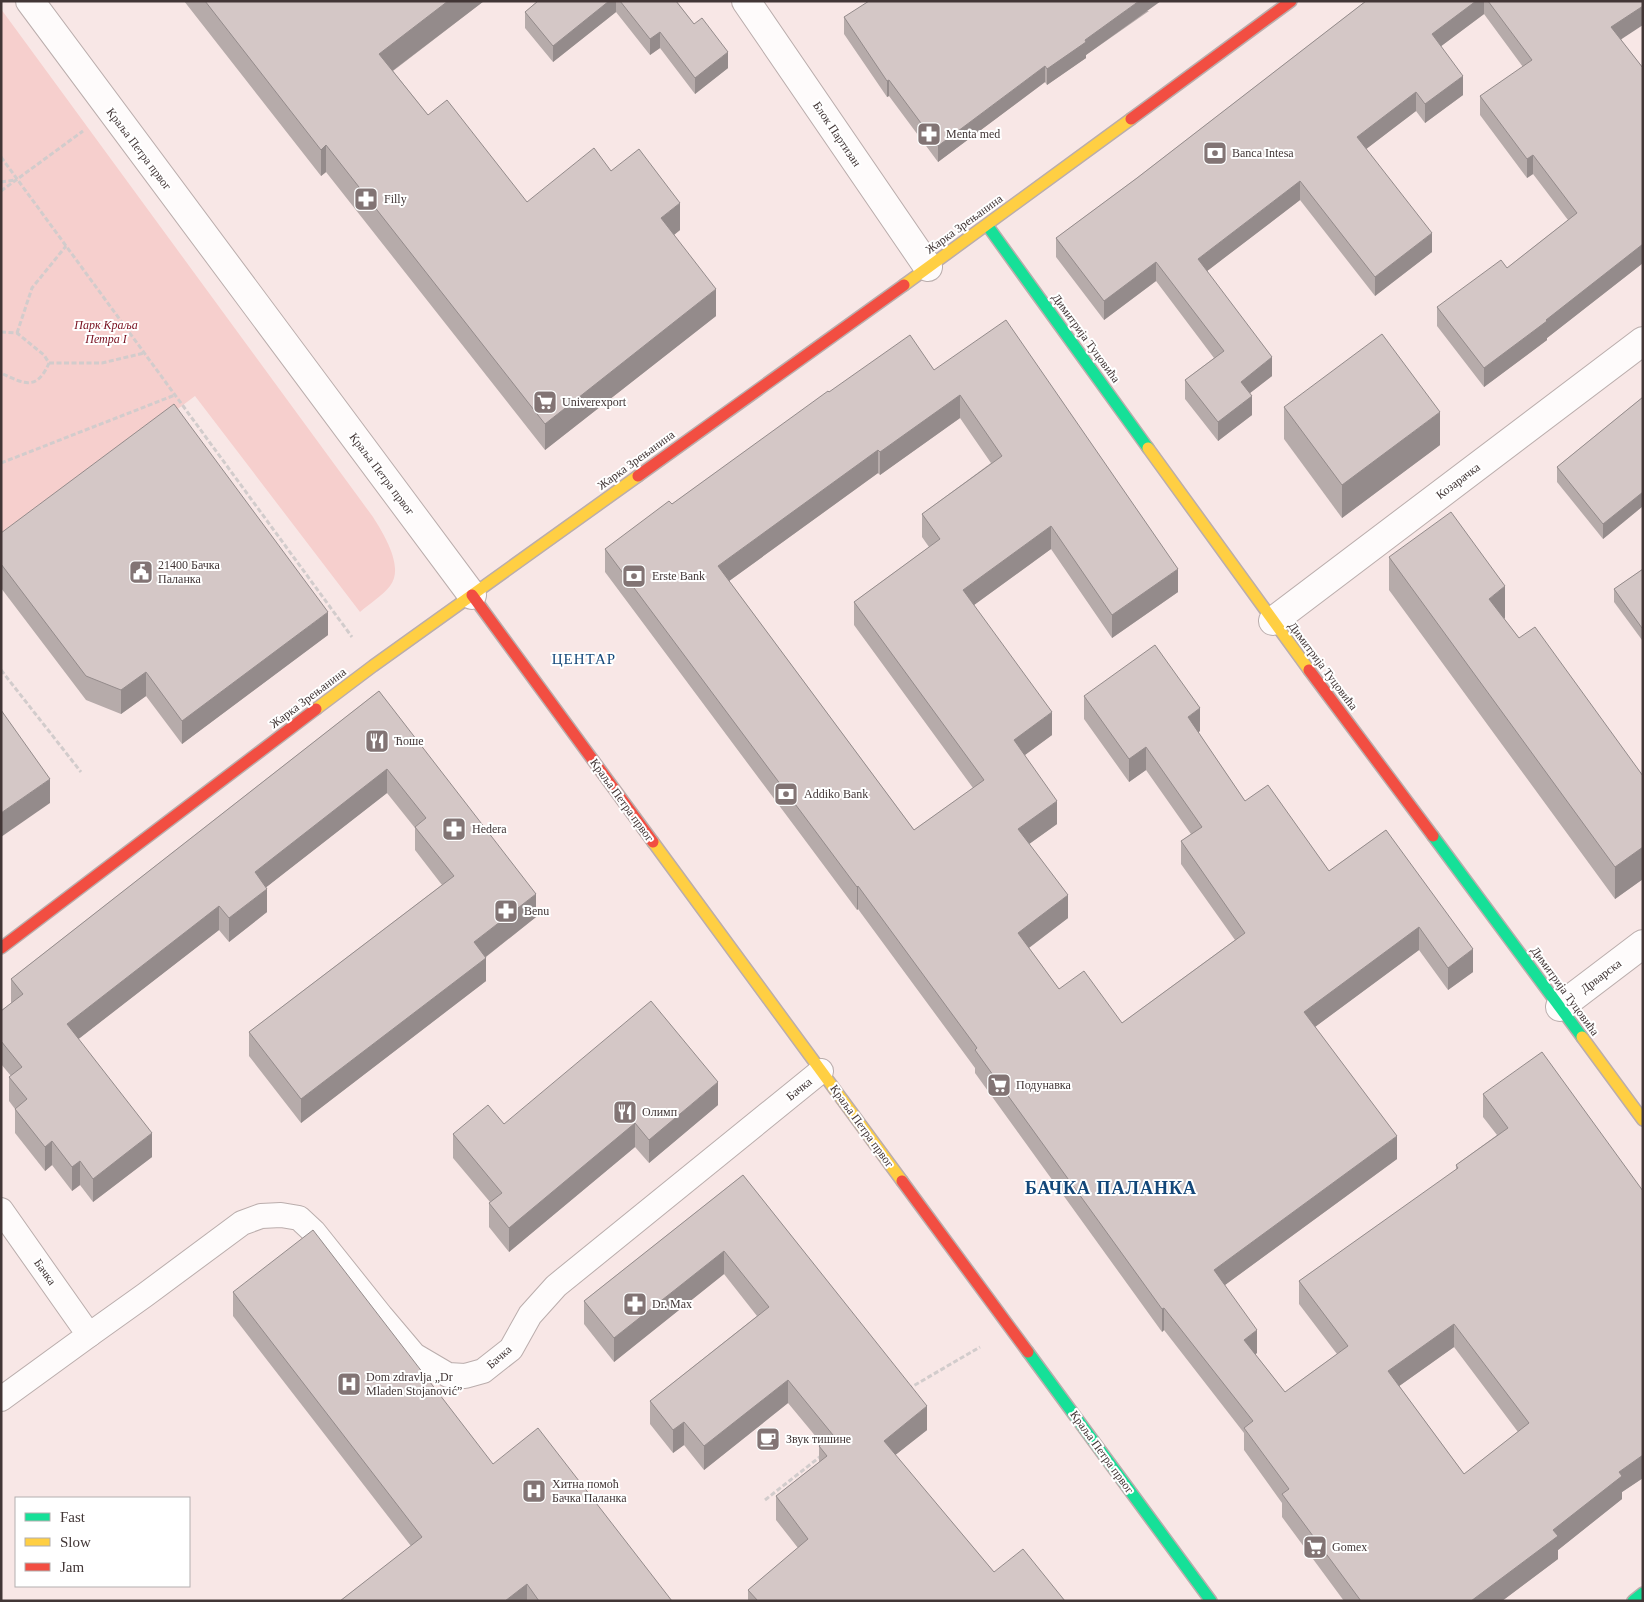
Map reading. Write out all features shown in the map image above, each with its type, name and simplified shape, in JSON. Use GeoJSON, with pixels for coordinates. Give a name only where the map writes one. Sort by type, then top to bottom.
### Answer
{"type":"FeatureCollection","features":[{"type":"Feature","properties":{"kind":"street","name":"Краља Петра првог"},"geometry":{"type":"LineString","coordinates":[[30,1],[472,595],[1211,1601]]}},
{"type":"Feature","properties":{"kind":"street","name":"Блок Партизан"},"geometry":{"type":"LineString","coordinates":[[746,1],[928,267]]}},
{"type":"Feature","properties":{"kind":"street","name":"Жарка Зрењанина"},"geometry":{"type":"LineString","coordinates":[[1,948],[373,666],[986,225],[1291,1]]}},
{"type":"Feature","properties":{"kind":"street","name":"Димитрија Туцовића"},"geometry":{"type":"LineString","coordinates":[[986,225],[1273,621],[1643,1120]]}},
{"type":"Feature","properties":{"kind":"street","name":"Козарачка"},"geometry":{"type":"LineString","coordinates":[[1273,621],[1643,341]]}},
{"type":"Feature","properties":{"kind":"street","name":"Дрварска"},"geometry":{"type":"LineString","coordinates":[[1560,1007],[1643,944]]}},
{"type":"Feature","properties":{"kind":"street"},"geometry":{"type":"LineString","coordinates":[[1633,1601],[1643,1593]]}},
{"type":"Feature","properties":{"kind":"lane","name":"Бачка"},"geometry":{"type":"LineString","coordinates":[[1,1399],[242,1223],[261,1216],[281,1215],[299,1218],[314,1232],[414,1355],[448,1375],[465,1376],[483,1372],[511,1349],[530,1315],[556,1286],[821,1070]]}},
{"type":"Feature","properties":{"kind":"lane","name":"Бачка"},"geometry":{"type":"LineString","coordinates":[[1,1210],[89,1335]]}},
{"type":"Feature","properties":{"kind":"path"},"geometry":{"type":"LineString","coordinates":[[1,191],[110,110]]}},
{"type":"Feature","properties":{"kind":"path"},"geometry":{"type":"LineString","coordinates":[[1,157],[373,666]]}},
{"type":"Feature","properties":{"kind":"path"},"geometry":{"type":"LineString","coordinates":[[1,182],[17,179]]}},
{"type":"Feature","properties":{"kind":"path"},"geometry":{"type":"LineString","coordinates":[[17,333],[32,288],[66,246]]}},
{"type":"Feature","properties":{"kind":"path"},"geometry":{"type":"LineString","coordinates":[[1,332],[17,333],[44,356],[49,363]]}},
{"type":"Feature","properties":{"kind":"path"},"geometry":{"type":"LineString","coordinates":[[49,363],[102,363],[144,353]]}},
{"type":"Feature","properties":{"kind":"path"},"geometry":{"type":"LineString","coordinates":[[1,373],[27,384],[44,375],[49,363]]}},
{"type":"Feature","properties":{"kind":"path"},"geometry":{"type":"LineString","coordinates":[[1,463],[175,395]]}},
{"type":"Feature","properties":{"kind":"path"},"geometry":{"type":"LineString","coordinates":[[1,670],[81,772]]}},
{"type":"Feature","properties":{"kind":"path"},"geometry":{"type":"LineString","coordinates":[[908,1389],[1011,1330]]}},
{"type":"Feature","properties":{"kind":"path"},"geometry":{"type":"LineString","coordinates":[[765,1500],[824,1453]]}},
{"type":"Feature","properties":{"kind":"green space","name":"Парк Краља Петра I"},"geometry":{"type":"Polygon","coordinates":[[[1,9],[373,517],[391,550],[395,569],[394,578],[387,590],[360,612],[195,396],[1,542],[1,9]]]}},
{"type":"Feature","properties":{"kind":"building"},"geometry":{"type":"Polygon","coordinates":[[[205,1],[448,1],[379,54],[428,115],[447,100],[527,202],[594,148],[611,171],[639,149],[680,203],[661,218],[716,289],[545,424],[326,145],[321,150],[205,1]]]}},
{"type":"Feature","properties":{"kind":"building"},"geometry":{"type":"Polygon","coordinates":[[[538,1],[609,1],[553,46],[525,12],[538,1]]]}},
{"type":"Feature","properties":{"kind":"building"},"geometry":{"type":"Polygon","coordinates":[[[620,1],[676,1],[694,24],[702,18],[728,52],[695,78],[660,32],[650,39],[620,1]]]}},
{"type":"Feature","properties":{"kind":"building"},"geometry":{"type":"Polygon","coordinates":[[[869,1],[1139,1],[1047,69],[1045,66],[938,146],[889,80],[887,81],[844,17],[869,1]]]}},
{"type":"Feature","properties":{"kind":"building"},"geometry":{"type":"Polygon","coordinates":[[[1366,1],[1476,1],[1432,34],[1463,76],[1425,104],[1416,92],[1357,137],[1432,233],[1375,277],[1300,181],[1198,259],[1272,357],[1241,382],[1252,396],[1218,422],[1185,380],[1224,351],[1156,262],[1104,301],[1056,238],[1137,178],[1366,1]]]}},
{"type":"Feature","properties":{"kind":"building"},"geometry":{"type":"Polygon","coordinates":[[[1488,1],[1643,1],[1643,6],[1611,27],[1643,68],[1643,244],[1547,321],[1484,368],[1437,307],[1501,260],[1507,268],[1577,213],[1533,155],[1527,159],[1480,96],[1532,60],[1488,1]]]}},
{"type":"Feature","properties":{"kind":"building"},"geometry":{"type":"Polygon","coordinates":[[[1006,320],[1178,569],[1112,615],[1051,526],[963,590],[1052,712],[1014,740],[1057,801],[1018,829],[1068,895],[1018,933],[1059,989],[1084,971],[1122,1023],[1245,933],[1181,841],[1202,827],[1146,747],[1129,759],[1084,696],[1155,645],[1200,708],[1188,717],[1245,801],[1268,785],[1329,871],[1386,830],[1473,949],[1448,968],[1419,927],[1304,1012],[1397,1136],[1214,1270],[1257,1330],[1244,1340],[1285,1392],[1348,1346],[1299,1281],[1458,1168],[1456,1165],[1508,1128],[1483,1094],[1542,1052],[1643,1191],[1643,1455],[1619,1472],[1622,1476],[1553,1530],[1558,1536],[1471,1601],[1361,1601],[1282,1494],[1289,1489],[1244,1428],[1253,1421],[1164,1308],[1162,1309],[975,1050],[977,1048],[605,549],[669,501],[672,504],[828,391],[910,335],[934,370],[1006,320]],[[960,395],[880,452],[878,450],[718,566],[914,830],[984,780],[854,602],[940,539],[922,514],[1002,456],[960,395]],[[1454,1324],[1388,1371],[1464,1474],[1529,1423],[1454,1324]]]}},
{"type":"Feature","properties":{"kind":"building"},"geometry":{"type":"Polygon","coordinates":[[[1382,334],[1440,412],[1342,485],[1284,407],[1382,334]]]}},
{"type":"Feature","properties":{"kind":"building"},"geometry":{"type":"Polygon","coordinates":[[[1643,397],[1643,492],[1603,524],[1557,467],[1643,397]]]}},
{"type":"Feature","properties":{"kind":"building","name":"21400 Бачка Паланка"},"geometry":{"type":"Polygon","coordinates":[[[174,404],[328,612],[182,721],[146,672],[121,690],[86,676],[1,564],[1,533],[174,404]]]}},
{"type":"Feature","properties":{"kind":"building"},"geometry":{"type":"Polygon","coordinates":[[[1451,512],[1505,586],[1489,599],[1519,638],[1535,627],[1643,776],[1643,847],[1615,867],[1389,557],[1451,512]]]}},
{"type":"Feature","properties":{"kind":"building"},"geometry":{"type":"Polygon","coordinates":[[[1643,569],[1643,627],[1642,628],[1614,589],[1643,569]]]}},
{"type":"Feature","properties":{"kind":"building"},"geometry":{"type":"Polygon","coordinates":[[[379,691],[536,894],[474,942],[486,958],[301,1099],[249,1032],[454,876],[415,827],[426,818],[387,769],[255,872],[267,889],[229,918],[219,906],[67,1024],[152,1133],[93,1179],[80,1161],[72,1167],[52,1141],[45,1147],[15,1109],[27,1099],[9,1077],[22,1067],[1,1041],[1,1011],[23,994],[11,979],[379,691]]]}},
{"type":"Feature","properties":{"kind":"building"},"geometry":{"type":"Polygon","coordinates":[[[1,710],[50,779],[1,813],[1,710]]]}},
{"type":"Feature","properties":{"kind":"building"},"geometry":{"type":"Polygon","coordinates":[[[651,1001],[718,1082],[649,1140],[635,1123],[509,1228],[489,1203],[502,1193],[453,1134],[488,1105],[504,1124],[651,1001]]]}},
{"type":"Feature","properties":{"kind":"building"},"geometry":{"type":"Polygon","coordinates":[[[743,1175],[927,1406],[884,1441],[994,1572],[1023,1549],[1065,1601],[758,1601],[748,1590],[808,1539],[776,1496],[827,1456],[819,1446],[833,1435],[788,1380],[704,1446],[684,1422],[673,1430],[650,1401],[769,1307],[724,1251],[614,1338],[584,1301],[743,1175]]]}},
{"type":"Feature","properties":{"kind":"building","name":"Dom zdravlja „Dr Mladen Stojanović”"},"geometry":{"type":"Polygon","coordinates":[[[313,1230],[493,1464],[538,1428],[672,1601],[539,1601],[527,1584],[505,1601],[340,1601],[422,1537],[233,1292],[313,1230]]]}},
{"type":"Feature","properties":{"kind":"traffic: fast"},"geometry":{"type":"LineString","coordinates":[[987,225],[1148,448]]}},
{"type":"Feature","properties":{"kind":"traffic: fast"},"geometry":{"type":"LineString","coordinates":[[1433,836],[1582,1037]]}},
{"type":"Feature","properties":{"kind":"traffic: fast"},"geometry":{"type":"LineString","coordinates":[[1028,1352],[1211,1601]]}},
{"type":"Feature","properties":{"kind":"traffic: fast"},"geometry":{"type":"LineString","coordinates":[[1633,1601],[1643,1593]]}},
{"type":"Feature","properties":{"kind":"traffic: slow"},"geometry":{"type":"LineString","coordinates":[[904,285],[1131,119]]}},
{"type":"Feature","properties":{"kind":"traffic: slow"},"geometry":{"type":"LineString","coordinates":[[1148,448],[1309,670]]}},
{"type":"Feature","properties":{"kind":"traffic: slow"},"geometry":{"type":"LineString","coordinates":[[316,709],[638,476]]}},
{"type":"Feature","properties":{"kind":"traffic: slow"},"geometry":{"type":"LineString","coordinates":[[653,842],[902,1181]]}},
{"type":"Feature","properties":{"kind":"traffic: slow"},"geometry":{"type":"LineString","coordinates":[[1582,1037],[1643,1120]]}},
{"type":"Feature","properties":{"kind":"traffic: jam"},"geometry":{"type":"LineString","coordinates":[[1131,119],[1291,1]]}},
{"type":"Feature","properties":{"kind":"traffic: jam"},"geometry":{"type":"LineString","coordinates":[[638,476],[904,285]]}},
{"type":"Feature","properties":{"kind":"traffic: jam"},"geometry":{"type":"LineString","coordinates":[[472,595],[653,842]]}},
{"type":"Feature","properties":{"kind":"traffic: jam"},"geometry":{"type":"LineString","coordinates":[[1309,670],[1433,836]]}},
{"type":"Feature","properties":{"kind":"traffic: jam"},"geometry":{"type":"LineString","coordinates":[[1,948],[316,709]]}},
{"type":"Feature","properties":{"kind":"traffic: jam"},"geometry":{"type":"LineString","coordinates":[[902,1181],[1028,1352]]}},
{"type":"Feature","properties":{"kind":"place","name":"Menta med"},"geometry":{"type":"Point","coordinates":[929,134]}},
{"type":"Feature","properties":{"kind":"place","name":"Banca Intesa"},"geometry":{"type":"Point","coordinates":[1215,153]}},
{"type":"Feature","properties":{"kind":"place","name":"Filly"},"geometry":{"type":"Point","coordinates":[366,199]}},
{"type":"Feature","properties":{"kind":"place","name":"Univerexport"},"geometry":{"type":"Point","coordinates":[545,402]}},
{"type":"Feature","properties":{"kind":"place","name":"21400 Бачка Паланка"},"geometry":{"type":"Point","coordinates":[141,572]}},
{"type":"Feature","properties":{"kind":"place","name":"Erste Bank"},"geometry":{"type":"Point","coordinates":[634,576]}},
{"type":"Feature","properties":{"kind":"place","name":"Ћоше"},"geometry":{"type":"Point","coordinates":[377,741]}},
{"type":"Feature","properties":{"kind":"place","name":"Addiko Bank"},"geometry":{"type":"Point","coordinates":[786,794]}},
{"type":"Feature","properties":{"kind":"place","name":"Hedera"},"geometry":{"type":"Point","coordinates":[454,829]}},
{"type":"Feature","properties":{"kind":"place","name":"Benu"},"geometry":{"type":"Point","coordinates":[506,911]}},
{"type":"Feature","properties":{"kind":"place","name":"Подунавка"},"geometry":{"type":"Point","coordinates":[999,1085]}},
{"type":"Feature","properties":{"kind":"place","name":"Олимп"},"geometry":{"type":"Point","coordinates":[625,1112]}},
{"type":"Feature","properties":{"kind":"place","name":"Dr. Max"},"geometry":{"type":"Point","coordinates":[635,1304]}},
{"type":"Feature","properties":{"kind":"place","name":"Dom zdravlja „Dr Mladen Stojanović”"},"geometry":{"type":"Point","coordinates":[349,1384]}},
{"type":"Feature","properties":{"kind":"place","name":"Звук тишине"},"geometry":{"type":"Point","coordinates":[768,1439]}},
{"type":"Feature","properties":{"kind":"place","name":"Хитна помоћ Бачка Паланка"},"geometry":{"type":"Point","coordinates":[534,1491]}},
{"type":"Feature","properties":{"kind":"place","name":"Gomex"},"geometry":{"type":"Point","coordinates":[1315,1547]}},
{"type":"Feature","properties":{"kind":"district","name":"ЦЕНТАР"},"geometry":{"type":"Point","coordinates":[584,659]}},
{"type":"Feature","properties":{"kind":"district","name":"БАЧКА ПАЛАНКА"},"geometry":{"type":"Point","coordinates":[1111,1188]}}]}
